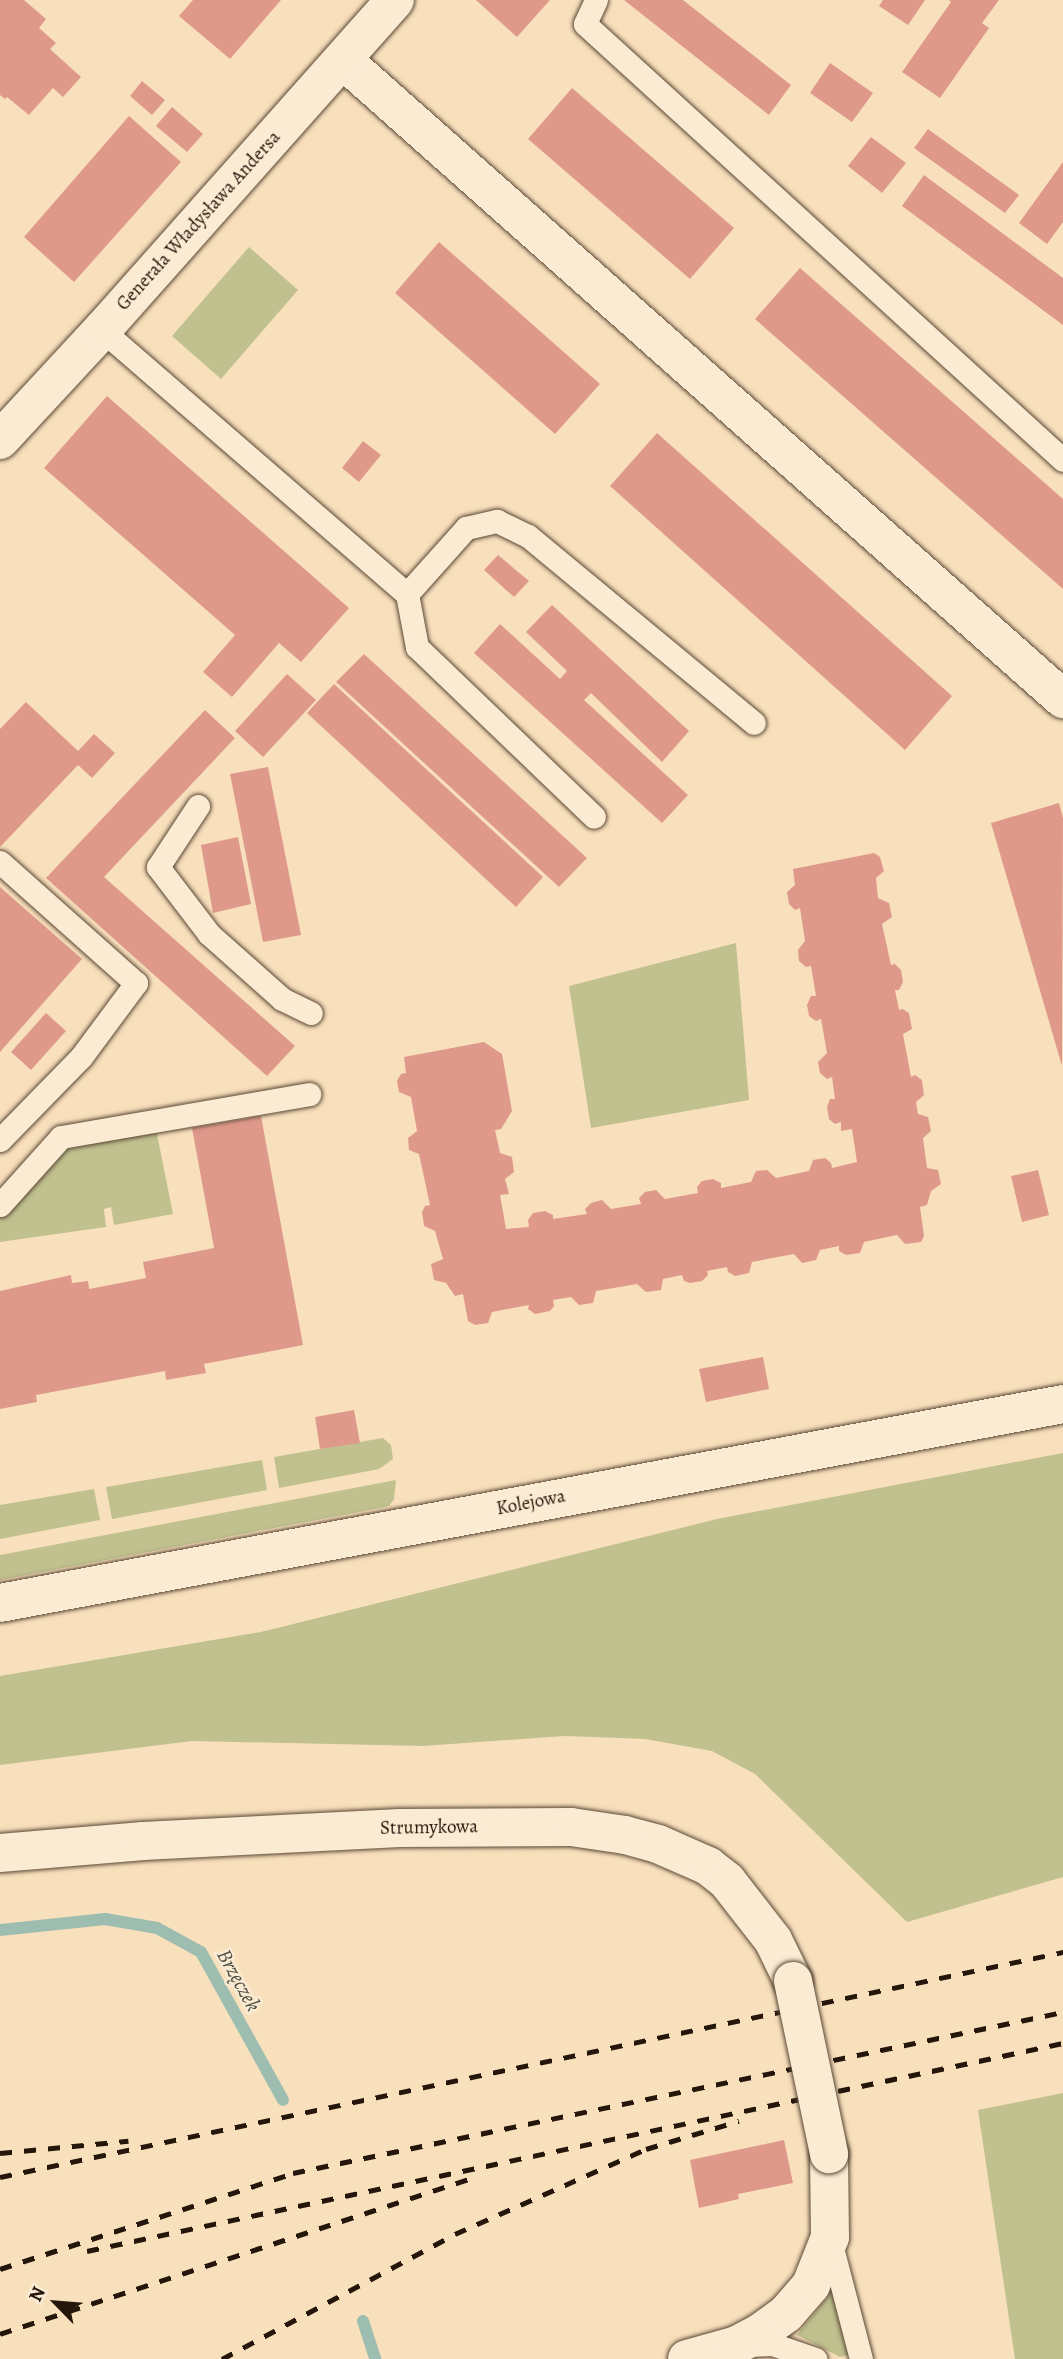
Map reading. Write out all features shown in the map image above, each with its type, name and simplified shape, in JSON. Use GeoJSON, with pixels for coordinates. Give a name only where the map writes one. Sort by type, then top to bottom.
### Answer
{"type":"FeatureCollection","features":[{"type":"Feature","properties":{"kind":"street","name":"Generała Władysława Andersa"},"geometry":{"type":"LineString","coordinates":[[0,440],[102,330],[395,0]]}},
{"type":"Feature","properties":{"kind":"street"},"geometry":{"type":"LineString","coordinates":[[343,60],[1063,699]]}},
{"type":"Feature","properties":{"kind":"street","name":"Kolejowa"},"geometry":{"type":"LineString","coordinates":[[0,1603],[1063,1404]]}},
{"type":"Feature","properties":{"kind":"street","name":"Strumykowa"},"geometry":{"type":"LineString","coordinates":[[0,1853],[143,1840],[400,1828],[571,1827],[625,1835],[658,1844],[708,1866],[727,1881],[773,1940],[793,1981],[829,2154],[830,2237],[822,2263],[811,2285],[786,2314],[737,2345],[687,2359]]}},
{"type":"Feature","properties":{"kind":"lane"},"geometry":{"type":"LineString","coordinates":[[596,0],[585,24],[1063,460]]}},
{"type":"Feature","properties":{"kind":"lane"},"geometry":{"type":"LineString","coordinates":[[102,330],[407,594],[417,647],[594,817]]}},
{"type":"Feature","properties":{"kind":"lane"},"geometry":{"type":"LineString","coordinates":[[407,594],[466,528],[497,521],[528,536],[754,723]]}},
{"type":"Feature","properties":{"kind":"lane"},"geometry":{"type":"LineString","coordinates":[[198,806],[158,867],[209,934],[282,999],[311,1013]]}},
{"type":"Feature","properties":{"kind":"lane"},"geometry":{"type":"LineString","coordinates":[[0,862],[136,984],[81,1057],[0,1140]]}},
{"type":"Feature","properties":{"kind":"lane"},"geometry":{"type":"LineString","coordinates":[[0,1205],[61,1137],[309,1094]]}},
{"type":"Feature","properties":{"kind":"lane"},"geometry":{"type":"LineString","coordinates":[[830,2237],[860,2359]]}},
{"type":"Feature","properties":{"kind":"lane"},"geometry":{"type":"LineString","coordinates":[[737,2345],[772,2344],[815,2359]]}},
{"type":"Feature","properties":{"kind":"green space"},"geometry":{"type":"Polygon","coordinates":[[[249,247],[298,290],[221,379],[172,336],[249,247]]]}},
{"type":"Feature","properties":{"kind":"green space"},"geometry":{"type":"Polygon","coordinates":[[[736,943],[749,1100],[591,1128],[569,986],[736,943]]]}},
{"type":"Feature","properties":{"kind":"green space"},"geometry":{"type":"Polygon","coordinates":[[[156,1129],[173,1214],[114,1225],[111,1207],[104,1209],[106,1227],[0,1242],[0,1217],[66,1145],[156,1129]]]}},
{"type":"Feature","properties":{"kind":"green space"},"geometry":{"type":"Polygon","coordinates":[[[383,1438],[391,1445],[393,1459],[379,1469],[279,1488],[274,1457],[383,1438]]]}},
{"type":"Feature","properties":{"kind":"green space"},"geometry":{"type":"Polygon","coordinates":[[[1063,1453],[1063,1877],[907,1922],[755,1774],[712,1751],[645,1739],[565,1736],[423,1746],[192,1741],[0,1765],[0,1676],[261,1632],[717,1519],[1063,1453]]]}},
{"type":"Feature","properties":{"kind":"green space"},"geometry":{"type":"Polygon","coordinates":[[[262,1460],[267,1490],[112,1519],[106,1487],[262,1460]]]}},
{"type":"Feature","properties":{"kind":"green space"},"geometry":{"type":"Polygon","coordinates":[[[396,1480],[394,1499],[389,1506],[0,1580],[0,1555],[396,1480]]]}},
{"type":"Feature","properties":{"kind":"green space"},"geometry":{"type":"Polygon","coordinates":[[[94,1489],[100,1520],[0,1539],[0,1505],[94,1489]]]}},
{"type":"Feature","properties":{"kind":"green space"},"geometry":{"type":"Polygon","coordinates":[[[1063,2093],[1063,2359],[1015,2359],[978,2110],[1063,2093]]]}},
{"type":"Feature","properties":{"kind":"green space"},"geometry":{"type":"Polygon","coordinates":[[[835,2288],[851,2350],[848,2355],[840,2357],[797,2335],[835,2288]]]}},
{"type":"Feature","properties":{"kind":"building"},"geometry":{"type":"Polygon","coordinates":[[[0,0],[24,0],[46,19],[39,28],[56,43],[50,49],[81,77],[63,97],[53,88],[29,115],[7,97],[5,99],[0,95],[0,0]]]}},
{"type":"Feature","properties":{"kind":"building"},"geometry":{"type":"Polygon","coordinates":[[[193,0],[281,0],[230,59],[179,16],[193,0]]]}},
{"type":"Feature","properties":{"kind":"building"},"geometry":{"type":"Polygon","coordinates":[[[476,0],[550,0],[517,37],[476,0]]]}},
{"type":"Feature","properties":{"kind":"building"},"geometry":{"type":"Polygon","coordinates":[[[624,0],[683,0],[791,85],[769,115],[624,0]]]}},
{"type":"Feature","properties":{"kind":"building"},"geometry":{"type":"Polygon","coordinates":[[[883,0],[925,0],[908,25],[879,6],[883,0]]]}},
{"type":"Feature","properties":{"kind":"building"},"geometry":{"type":"Polygon","coordinates":[[[949,0],[999,0],[982,23],[989,28],[940,98],[902,72],[951,2],[949,0]]]}},
{"type":"Feature","properties":{"kind":"building"},"geometry":{"type":"Polygon","coordinates":[[[830,63],[873,93],[852,122],[810,93],[830,63]]]}},
{"type":"Feature","properties":{"kind":"building"},"geometry":{"type":"Polygon","coordinates":[[[142,81],[165,100],[152,115],[130,96],[142,81]]]}},
{"type":"Feature","properties":{"kind":"building"},"geometry":{"type":"Polygon","coordinates":[[[572,88],[734,228],[690,279],[528,139],[572,88]]]}},
{"type":"Feature","properties":{"kind":"building"},"geometry":{"type":"Polygon","coordinates":[[[172,107],[203,134],[187,152],[156,126],[172,107]]]}},
{"type":"Feature","properties":{"kind":"building"},"geometry":{"type":"Polygon","coordinates":[[[129,116],[181,162],[74,282],[24,237],[129,116]]]}},
{"type":"Feature","properties":{"kind":"building"},"geometry":{"type":"Polygon","coordinates":[[[928,129],[1019,195],[1005,213],[914,148],[928,129]]]}},
{"type":"Feature","properties":{"kind":"building"},"geometry":{"type":"Polygon","coordinates":[[[871,137],[906,163],[882,193],[848,166],[871,137]]]}},
{"type":"Feature","properties":{"kind":"building"},"geometry":{"type":"Polygon","coordinates":[[[1063,162],[1063,222],[1047,244],[1019,223],[1063,162]]]}},
{"type":"Feature","properties":{"kind":"building"},"geometry":{"type":"Polygon","coordinates":[[[924,175],[1063,278],[1063,325],[902,206],[924,175]]]}},
{"type":"Feature","properties":{"kind":"building"},"geometry":{"type":"Polygon","coordinates":[[[439,242],[600,384],[555,434],[395,293],[439,242]]]}},
{"type":"Feature","properties":{"kind":"building"},"geometry":{"type":"Polygon","coordinates":[[[800,268],[1063,499],[1063,589],[755,319],[800,268]]]}},
{"type":"Feature","properties":{"kind":"building"},"geometry":{"type":"Polygon","coordinates":[[[107,396],[349,608],[301,662],[279,643],[232,697],[203,672],[235,635],[44,468],[107,396]]]}},
{"type":"Feature","properties":{"kind":"building"},"geometry":{"type":"Polygon","coordinates":[[[657,433],[952,696],[905,750],[610,486],[657,433]]]}},
{"type":"Feature","properties":{"kind":"building"},"geometry":{"type":"Polygon","coordinates":[[[363,441],[381,455],[359,482],[342,468],[363,441]]]}},
{"type":"Feature","properties":{"kind":"building"},"geometry":{"type":"Polygon","coordinates":[[[498,555],[529,581],[514,597],[484,570],[498,555]]]}},
{"type":"Feature","properties":{"kind":"building"},"geometry":{"type":"Polygon","coordinates":[[[552,605],[689,731],[662,762],[591,693],[584,700],[688,795],[662,823],[474,653],[500,624],[560,679],[567,671],[526,632],[552,605]]]}},
{"type":"Feature","properties":{"kind":"building"},"geometry":{"type":"Polygon","coordinates":[[[364,654],[587,858],[559,887],[336,682],[364,654]]]}},
{"type":"Feature","properties":{"kind":"building"},"geometry":{"type":"Polygon","coordinates":[[[287,674],[316,700],[263,757],[235,731],[287,674]]]}},
{"type":"Feature","properties":{"kind":"building"},"geometry":{"type":"Polygon","coordinates":[[[334,684],[543,877],[516,907],[307,713],[334,684]]]}},
{"type":"Feature","properties":{"kind":"building"},"geometry":{"type":"Polygon","coordinates":[[[26,702],[78,751],[94,734],[115,753],[92,778],[78,765],[0,847],[0,729],[26,702]]]}},
{"type":"Feature","properties":{"kind":"building"},"geometry":{"type":"Polygon","coordinates":[[[205,710],[235,738],[104,877],[295,1046],[267,1076],[46,878],[205,710]]]}},
{"type":"Feature","properties":{"kind":"building"},"geometry":{"type":"Polygon","coordinates":[[[268,767],[301,935],[263,942],[230,774],[268,767]]]}},
{"type":"Feature","properties":{"kind":"building"},"geometry":{"type":"Polygon","coordinates":[[[1059,803],[1063,818],[1062,1066],[991,823],[1059,803]]]}},
{"type":"Feature","properties":{"kind":"building"},"geometry":{"type":"Polygon","coordinates":[[[238,837],[251,904],[213,913],[201,845],[238,837]]]}},
{"type":"Feature","properties":{"kind":"building"},"geometry":{"type":"Polygon","coordinates":[[[874,853],[880,857],[884,871],[876,878],[878,898],[889,903],[892,917],[882,924],[891,965],[895,964],[901,970],[903,982],[899,990],[895,990],[899,1010],[903,1009],[909,1013],[912,1029],[903,1034],[911,1077],[915,1075],[922,1080],[924,1095],[916,1102],[918,1114],[928,1117],[931,1131],[923,1138],[927,1168],[938,1170],[941,1184],[931,1191],[927,1205],[920,1207],[924,1236],[921,1242],[905,1244],[897,1235],[864,1242],[860,1253],[846,1255],[839,1251],[839,1246],[820,1250],[816,1260],[802,1263],[794,1254],[752,1262],[749,1273],[735,1276],[728,1272],[727,1267],[707,1271],[708,1275],[702,1281],[690,1283],[684,1281],[682,1275],[663,1279],[661,1290],[646,1292],[637,1284],[596,1291],[593,1303],[579,1305],[571,1297],[553,1300],[554,1306],[550,1311],[535,1314],[528,1309],[529,1305],[492,1312],[488,1323],[475,1325],[468,1321],[463,1294],[455,1296],[446,1283],[434,1280],[431,1264],[443,1259],[435,1231],[424,1226],[422,1212],[425,1206],[430,1205],[419,1154],[409,1150],[408,1138],[417,1131],[411,1097],[399,1092],[397,1081],[401,1074],[406,1073],[404,1057],[484,1042],[502,1054],[512,1111],[501,1129],[495,1130],[500,1153],[512,1157],[514,1172],[505,1179],[509,1194],[500,1195],[506,1229],[529,1227],[528,1220],[533,1213],[545,1211],[553,1215],[553,1219],[587,1214],[585,1209],[591,1203],[602,1200],[611,1209],[641,1204],[639,1198],[645,1192],[656,1190],[665,1199],[698,1193],[697,1187],[702,1181],[713,1179],[721,1183],[721,1188],[751,1182],[756,1171],[767,1170],[776,1178],[809,1171],[813,1160],[825,1158],[832,1168],[857,1162],[852,1129],[841,1131],[841,1122],[835,1124],[829,1119],[827,1107],[830,1099],[835,1099],[832,1077],[827,1079],[820,1073],[818,1062],[827,1053],[821,1019],[816,1021],[809,1016],[807,1005],[811,996],[816,996],[811,966],[806,967],[799,961],[798,950],[805,941],[800,908],[795,910],[789,904],[787,892],[795,885],[793,869],[874,853]]]}},
{"type":"Feature","properties":{"kind":"building"},"geometry":{"type":"Polygon","coordinates":[[[0,887],[82,959],[0,1052],[0,887]]]}},
{"type":"Feature","properties":{"kind":"building"},"geometry":{"type":"Polygon","coordinates":[[[46,1013],[66,1031],[31,1070],[11,1052],[46,1013]]]}},
{"type":"Feature","properties":{"kind":"building"},"geometry":{"type":"Polygon","coordinates":[[[261,1116],[303,1345],[204,1364],[206,1373],[166,1380],[165,1371],[36,1395],[37,1402],[0,1409],[0,1291],[71,1275],[72,1283],[88,1281],[89,1289],[146,1278],[143,1262],[214,1248],[192,1128],[261,1116]]]}},
{"type":"Feature","properties":{"kind":"building"},"geometry":{"type":"Polygon","coordinates":[[[1038,1170],[1049,1215],[1022,1222],[1011,1176],[1038,1170]]]}},
{"type":"Feature","properties":{"kind":"building"},"geometry":{"type":"Polygon","coordinates":[[[763,1357],[769,1389],[706,1402],[699,1369],[763,1357]]]}},
{"type":"Feature","properties":{"kind":"building"},"geometry":{"type":"Polygon","coordinates":[[[354,1410],[360,1443],[320,1449],[315,1417],[354,1410]]]}},
{"type":"Feature","properties":{"kind":"building"},"geometry":{"type":"Polygon","coordinates":[[[784,2140],[793,2183],[738,2194],[739,2199],[699,2208],[690,2160],[784,2140]]]}},
{"type":"Feature","properties":{"kind":"waterway","name":"Brzęczek"},"geometry":{"type":"LineString","coordinates":[[0,1930],[105,1919],[157,1928],[201,1952],[283,2100]]}},
{"type":"Feature","properties":{"kind":"waterway","name":"Brzęczek"},"geometry":{"type":"LineString","coordinates":[[363,2321],[375,2359]]}},
{"type":"Feature","properties":{"kind":"railway"},"geometry":{"type":"LineString","coordinates":[[0,2177],[1063,1952]]}},
{"type":"Feature","properties":{"kind":"railway"},"geometry":{"type":"LineString","coordinates":[[0,2269],[293,2173],[1063,2012]]}},
{"type":"Feature","properties":{"kind":"railway"},"geometry":{"type":"LineString","coordinates":[[87,2251],[1063,2043]]}},
{"type":"Feature","properties":{"kind":"railway"},"geometry":{"type":"LineString","coordinates":[[222,2359],[455,2234],[646,2149],[739,2121]]}},
{"type":"Feature","properties":{"kind":"railway"},"geometry":{"type":"LineString","coordinates":[[0,2153],[128,2141]]}},
{"type":"Feature","properties":{"kind":"railway"},"geometry":{"type":"LineString","coordinates":[[0,2334],[470,2179]]}}]}
